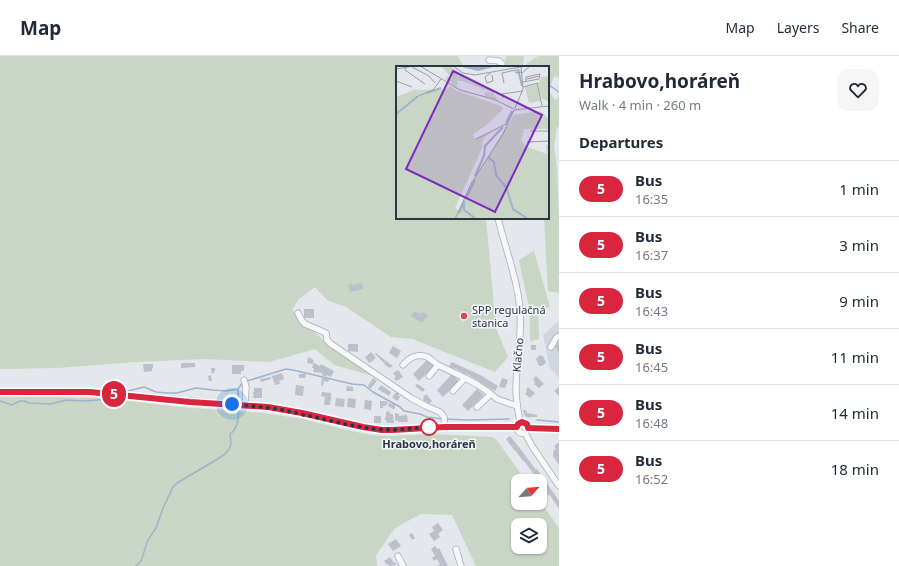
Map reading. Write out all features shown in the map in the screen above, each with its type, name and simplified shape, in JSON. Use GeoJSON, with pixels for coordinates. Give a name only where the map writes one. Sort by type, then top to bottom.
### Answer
{"type":"FeatureCollection","features":[{"type":"Feature","properties":{"kind":"street"},"geometry":{"type":"LineString","coordinates":[[489,61],[499,61],[502,64]]}},
{"type":"Feature","properties":{"kind":"street","name":"Klačno"},"geometry":{"type":"LineString","coordinates":[[498,219],[516,283],[520,312],[516,382],[518,425]]}},
{"type":"Feature","properties":{"kind":"street"},"geometry":{"type":"LineString","coordinates":[[298,313],[302,321],[306,324],[326,333],[327,340],[331,344],[411,398],[440,412],[445,422]]}},
{"type":"Feature","properties":{"kind":"street"},"geometry":{"type":"LineString","coordinates":[[551,347],[556,338],[559,336]]}},
{"type":"Feature","properties":{"kind":"street"},"geometry":{"type":"LineString","coordinates":[[403,365],[410,358],[418,356],[427,357],[438,365],[478,385],[497,399],[517,406]]}},
{"type":"Feature","properties":{"kind":"street"},"geometry":{"type":"LineString","coordinates":[[428,376],[438,365]]}},
{"type":"Feature","properties":{"kind":"street"},"geometry":{"type":"LineString","coordinates":[[453,391],[465,378]]}},
{"type":"Feature","properties":{"kind":"street"},"geometry":{"type":"LineString","coordinates":[[245,381],[245,405]]}},
{"type":"Feature","properties":{"kind":"street"},"geometry":{"type":"LineString","coordinates":[[0,392],[73,391],[190,402],[268,407],[382,430],[392,430],[445,422],[518,425],[522,422],[526,423],[528,426],[527,430],[532,446],[559,486]]}},
{"type":"Feature","properties":{"kind":"street"},"geometry":{"type":"LineString","coordinates":[[477,407],[491,394]]}},
{"type":"Feature","properties":{"kind":"street"},"geometry":{"type":"LineString","coordinates":[[518,425],[518,431],[523,433],[527,430],[559,429]]}},
{"type":"Feature","properties":{"kind":"street"},"geometry":{"type":"LineString","coordinates":[[456,549],[461,566]]}},
{"type":"Feature","properties":{"kind":"street"},"geometry":{"type":"LineString","coordinates":[[398,556],[403,566]]}},
{"type":"Feature","properties":{"kind":"shaded area"},"geometry":{"type":"Polygon","coordinates":[[[558,321],[559,378],[550,368],[543,335],[558,321]]]}},
{"type":"Feature","properties":{"kind":"green space"},"geometry":{"type":"Polygon","coordinates":[[[0,56],[458,56],[463,66],[396,66],[396,219],[486,219],[496,328],[508,357],[495,372],[412,339],[391,337],[346,307],[327,300],[315,287],[299,299],[292,310],[325,342],[347,356],[373,376],[334,365],[315,349],[269,362],[205,359],[136,362],[58,368],[0,369],[0,56]]]}},
{"type":"Feature","properties":{"kind":"green space"},"geometry":{"type":"Polygon","coordinates":[[[506,56],[524,56],[523,66],[500,66],[500,64],[505,64],[506,56]]]}},
{"type":"Feature","properties":{"kind":"green space"},"geometry":{"type":"Polygon","coordinates":[[[538,56],[559,56],[559,78],[554,76],[549,88],[549,66],[526,66],[527,63],[538,56]]]}},
{"type":"Feature","properties":{"kind":"green space"},"geometry":{"type":"Polygon","coordinates":[[[549,93],[555,100],[559,97],[559,125],[557,128],[554,146],[557,168],[559,220],[559,293],[548,291],[544,219],[549,219],[549,93]]]}},
{"type":"Feature","properties":{"kind":"green space"},"geometry":{"type":"Polygon","coordinates":[[[534,251],[550,307],[538,309],[539,339],[530,341],[530,312],[519,260],[534,251]]]}},
{"type":"Feature","properties":{"kind":"green space"},"geometry":{"type":"Polygon","coordinates":[[[0,396],[104,398],[180,407],[264,413],[303,419],[371,435],[389,436],[432,434],[492,437],[496,439],[521,474],[511,474],[511,510],[546,510],[559,528],[559,566],[476,566],[452,515],[421,514],[395,528],[376,555],[377,566],[0,566],[0,396]]]}},
{"type":"Feature","properties":{"kind":"building"},"geometry":{"type":"Polygon","coordinates":[[[362,283],[363,289],[350,292],[348,285],[362,283]]]}},
{"type":"Feature","properties":{"kind":"building"},"geometry":{"type":"Polygon","coordinates":[[[304,309],[314,309],[314,318],[304,318],[304,309]]]}},
{"type":"Feature","properties":{"kind":"building","name":"SPP regulačná stanica"},"geometry":{"type":"Polygon","coordinates":[[[464,309],[466,310],[465,312],[468,313],[465,320],[460,319],[464,309]]]}},
{"type":"Feature","properties":{"kind":"building"},"geometry":{"type":"Polygon","coordinates":[[[414,311],[420,314],[422,312],[428,315],[422,323],[411,316],[414,311]]]}},
{"type":"Feature","properties":{"kind":"building"},"geometry":{"type":"Polygon","coordinates":[[[559,343],[559,352],[555,346],[559,343]]]}},
{"type":"Feature","properties":{"kind":"building"},"geometry":{"type":"Polygon","coordinates":[[[348,344],[358,344],[358,352],[348,351],[348,344]]]}},
{"type":"Feature","properties":{"kind":"building"},"geometry":{"type":"Polygon","coordinates":[[[531,345],[536,345],[536,350],[531,350],[531,345]]]}},
{"type":"Feature","properties":{"kind":"building"},"geometry":{"type":"Polygon","coordinates":[[[393,346],[401,351],[397,358],[389,353],[393,346]]]}},
{"type":"Feature","properties":{"kind":"building"},"geometry":{"type":"Polygon","coordinates":[[[371,352],[376,358],[369,363],[365,357],[371,352]]]}},
{"type":"Feature","properties":{"kind":"building"},"geometry":{"type":"Polygon","coordinates":[[[376,353],[386,361],[384,363],[375,354],[376,353]]]}},
{"type":"Feature","properties":{"kind":"building"},"geometry":{"type":"Polygon","coordinates":[[[540,355],[543,356],[546,363],[542,366],[539,366],[536,359],[540,355]]]}},
{"type":"Feature","properties":{"kind":"building"},"geometry":{"type":"Polygon","coordinates":[[[308,357],[314,360],[313,363],[320,366],[321,364],[334,371],[331,377],[326,375],[326,377],[322,375],[322,373],[313,372],[313,364],[307,363],[308,357]]]}},
{"type":"Feature","properties":{"kind":"building"},"geometry":{"type":"Polygon","coordinates":[[[428,359],[435,365],[419,381],[413,374],[428,359]]]}},
{"type":"Feature","properties":{"kind":"building"},"geometry":{"type":"Polygon","coordinates":[[[386,361],[393,366],[390,368],[384,364],[386,361]]]}},
{"type":"Feature","properties":{"kind":"building"},"geometry":{"type":"Polygon","coordinates":[[[452,362],[480,375],[498,386],[495,391],[465,373],[449,366],[452,362]]]}},
{"type":"Feature","properties":{"kind":"building"},"geometry":{"type":"Polygon","coordinates":[[[181,363],[195,363],[195,367],[181,368],[181,363]]]}},
{"type":"Feature","properties":{"kind":"building"},"geometry":{"type":"Polygon","coordinates":[[[143,364],[153,364],[152,371],[144,372],[143,364]]]}},
{"type":"Feature","properties":{"kind":"building"},"geometry":{"type":"Polygon","coordinates":[[[232,365],[244,365],[244,371],[241,371],[241,374],[232,374],[232,365]]]}},
{"type":"Feature","properties":{"kind":"building"},"geometry":{"type":"Polygon","coordinates":[[[211,368],[215,368],[214,373],[212,374],[211,368]]]}},
{"type":"Feature","properties":{"kind":"building"},"geometry":{"type":"Polygon","coordinates":[[[398,370],[403,377],[396,381],[394,378],[396,377],[393,373],[398,370]]]}},
{"type":"Feature","properties":{"kind":"building"},"geometry":{"type":"Polygon","coordinates":[[[282,373],[284,379],[279,381],[280,384],[275,385],[272,376],[282,373]]]}},
{"type":"Feature","properties":{"kind":"building"},"geometry":{"type":"Polygon","coordinates":[[[299,374],[306,374],[305,378],[299,378],[299,374]]]}},
{"type":"Feature","properties":{"kind":"building"},"geometry":{"type":"Polygon","coordinates":[[[452,374],[459,381],[443,397],[437,390],[452,374]]]}},
{"type":"Feature","properties":{"kind":"building"},"geometry":{"type":"Polygon","coordinates":[[[211,375],[212,381],[209,381],[208,376],[211,375]]]}},
{"type":"Feature","properties":{"kind":"building"},"geometry":{"type":"Polygon","coordinates":[[[536,376],[544,384],[539,388],[534,384],[535,382],[533,379],[536,376]]]}},
{"type":"Feature","properties":{"kind":"building"},"geometry":{"type":"Polygon","coordinates":[[[271,377],[271,379],[261,382],[260,379],[271,377]]]}},
{"type":"Feature","properties":{"kind":"building"},"geometry":{"type":"Polygon","coordinates":[[[322,377],[329,379],[328,382],[324,381],[323,386],[321,385],[322,377]]]}},
{"type":"Feature","properties":{"kind":"building"},"geometry":{"type":"Polygon","coordinates":[[[373,378],[377,381],[370,389],[368,386],[373,378]]]}},
{"type":"Feature","properties":{"kind":"building"},"geometry":{"type":"Polygon","coordinates":[[[502,378],[508,380],[505,388],[499,387],[502,378]]]}},
{"type":"Feature","properties":{"kind":"building"},"geometry":{"type":"Polygon","coordinates":[[[417,384],[425,389],[423,392],[415,386],[417,384]]]}},
{"type":"Feature","properties":{"kind":"building"},"geometry":{"type":"Polygon","coordinates":[[[296,385],[304,386],[303,396],[295,395],[296,385]]]}},
{"type":"Feature","properties":{"kind":"building"},"geometry":{"type":"Polygon","coordinates":[[[381,385],[391,392],[389,396],[378,389],[381,385]]]}},
{"type":"Feature","properties":{"kind":"building"},"geometry":{"type":"Polygon","coordinates":[[[347,386],[353,387],[353,391],[346,391],[347,386]]]}},
{"type":"Feature","properties":{"kind":"building"},"geometry":{"type":"Polygon","coordinates":[[[528,387],[535,393],[530,398],[525,394],[528,387]]]}},
{"type":"Feature","properties":{"kind":"building"},"geometry":{"type":"Polygon","coordinates":[[[559,387],[559,396],[554,391],[559,387]]]}},
{"type":"Feature","properties":{"kind":"building"},"geometry":{"type":"Polygon","coordinates":[[[254,388],[262,388],[262,398],[253,398],[254,388]]]}},
{"type":"Feature","properties":{"kind":"building"},"geometry":{"type":"Polygon","coordinates":[[[477,389],[484,395],[468,411],[462,405],[477,389]]]}},
{"type":"Feature","properties":{"kind":"building"},"geometry":{"type":"Polygon","coordinates":[[[397,391],[400,393],[398,395],[400,397],[397,401],[392,397],[397,391]]]}},
{"type":"Feature","properties":{"kind":"building"},"geometry":{"type":"Polygon","coordinates":[[[322,392],[331,393],[330,405],[324,405],[325,397],[321,396],[322,392]]]}},
{"type":"Feature","properties":{"kind":"building"},"geometry":{"type":"Polygon","coordinates":[[[426,394],[432,401],[429,404],[423,399],[426,394]]]}},
{"type":"Feature","properties":{"kind":"building"},"geometry":{"type":"Polygon","coordinates":[[[336,398],[345,399],[344,407],[335,406],[336,398]]]}},
{"type":"Feature","properties":{"kind":"building"},"geometry":{"type":"Polygon","coordinates":[[[348,398],[356,399],[355,408],[347,407],[348,398]]]}},
{"type":"Feature","properties":{"kind":"building"},"geometry":{"type":"Polygon","coordinates":[[[365,400],[372,401],[371,410],[364,409],[365,400]]]}},
{"type":"Feature","properties":{"kind":"building"},"geometry":{"type":"Polygon","coordinates":[[[380,401],[388,402],[386,406],[380,408],[380,401]]]}},
{"type":"Feature","properties":{"kind":"building"},"geometry":{"type":"Polygon","coordinates":[[[389,403],[395,405],[395,409],[388,406],[389,403]]]}},
{"type":"Feature","properties":{"kind":"building"},"geometry":{"type":"Polygon","coordinates":[[[523,410],[526,410],[527,413],[537,415],[537,417],[529,418],[525,416],[523,410]]]}},
{"type":"Feature","properties":{"kind":"building"},"geometry":{"type":"Polygon","coordinates":[[[389,411],[390,414],[393,414],[394,423],[387,423],[385,420],[386,412],[389,411]]]}},
{"type":"Feature","properties":{"kind":"building"},"geometry":{"type":"Polygon","coordinates":[[[395,413],[399,414],[399,416],[407,415],[408,422],[398,422],[398,420],[395,421],[395,413]]]}},
{"type":"Feature","properties":{"kind":"building"},"geometry":{"type":"Polygon","coordinates":[[[374,416],[381,416],[381,423],[374,423],[374,416]]]}},
{"type":"Feature","properties":{"kind":"building"},"geometry":{"type":"Polygon","coordinates":[[[510,436],[540,474],[534,474],[506,439],[510,436]]]}},
{"type":"Feature","properties":{"kind":"building"},"geometry":{"type":"Polygon","coordinates":[[[558,443],[559,465],[553,456],[554,450],[556,449],[554,446],[558,443]]]}},
{"type":"Feature","properties":{"kind":"building"},"geometry":{"type":"Polygon","coordinates":[[[547,483],[559,501],[559,509],[550,495],[549,496],[547,493],[547,483]]]}},
{"type":"Feature","properties":{"kind":"building"},"geometry":{"type":"Polygon","coordinates":[[[438,523],[443,530],[438,534],[440,537],[434,541],[429,534],[434,531],[432,527],[438,523]]]}},
{"type":"Feature","properties":{"kind":"building"},"geometry":{"type":"Polygon","coordinates":[[[412,533],[415,538],[412,540],[409,535],[412,533]]]}},
{"type":"Feature","properties":{"kind":"building"},"geometry":{"type":"Polygon","coordinates":[[[396,539],[401,546],[393,551],[388,544],[396,539]]]}},
{"type":"Feature","properties":{"kind":"building"},"geometry":{"type":"Polygon","coordinates":[[[435,546],[437,549],[439,548],[448,566],[437,566],[440,564],[437,559],[434,561],[432,558],[435,556],[431,549],[435,546]]]}},
{"type":"Feature","properties":{"kind":"building"},"geometry":{"type":"Polygon","coordinates":[[[390,557],[397,565],[387,565],[384,561],[390,557]]]}},
{"type":"Feature","properties":{"kind":"waterway"},"geometry":{"type":"LineString","coordinates":[[549,85],[559,92]]}},
{"type":"Feature","properties":{"kind":"waterway"},"geometry":{"type":"LineString","coordinates":[[247,381],[286,369],[293,370],[352,384],[364,385],[404,411],[427,417],[443,419]]}},
{"type":"Feature","properties":{"kind":"waterway"},"geometry":{"type":"LineString","coordinates":[[124,393],[144,387],[156,392],[167,393],[177,393],[196,388],[226,391],[238,389],[243,382]]}},
{"type":"Feature","properties":{"kind":"waterway"},"geometry":{"type":"LineString","coordinates":[[238,390],[239,400]]}},
{"type":"Feature","properties":{"kind":"waterway"},"geometry":{"type":"LineString","coordinates":[[0,401],[12,405],[20,401],[51,404],[66,400],[83,401],[113,399],[117,397]]}},
{"type":"Feature","properties":{"kind":"waterway"},"geometry":{"type":"LineString","coordinates":[[136,566],[141,561],[148,540],[156,528],[173,487],[177,483],[224,455],[229,449],[231,444],[230,434],[236,426],[239,410]]}},
{"type":"Feature","properties":{"kind":"waterway"},"geometry":{"type":"LineString","coordinates":[[446,419],[509,419]]}},
{"type":"Feature","properties":{"kind":"waterway"},"geometry":{"type":"LineString","coordinates":[[537,420],[559,422]]}},
{"type":"Feature","properties":{"kind":"bus line","name":"5"},"geometry":{"type":"LineString","coordinates":[[0,392],[73,391],[190,402],[268,407],[302,413],[336,422],[382,430],[445,427],[517,427],[520,422],[526,423],[528,428],[559,429]]}},
{"type":"Feature","properties":{"kind":"place","name":"SPP regulačná stanica"},"geometry":{"type":"Point","coordinates":[464,316]}},
{"type":"Feature","properties":{"kind":"place","name":"Hrabovo,horáreň"},"geometry":{"type":"Point","coordinates":[429,427]}},
{"type":"Feature","properties":{"kind":"route"},"geometry":{"type":"LineString","coordinates":[[232,404],[302,413],[349,425],[373,429],[392,430],[431,427],[429,427]]}}]}
